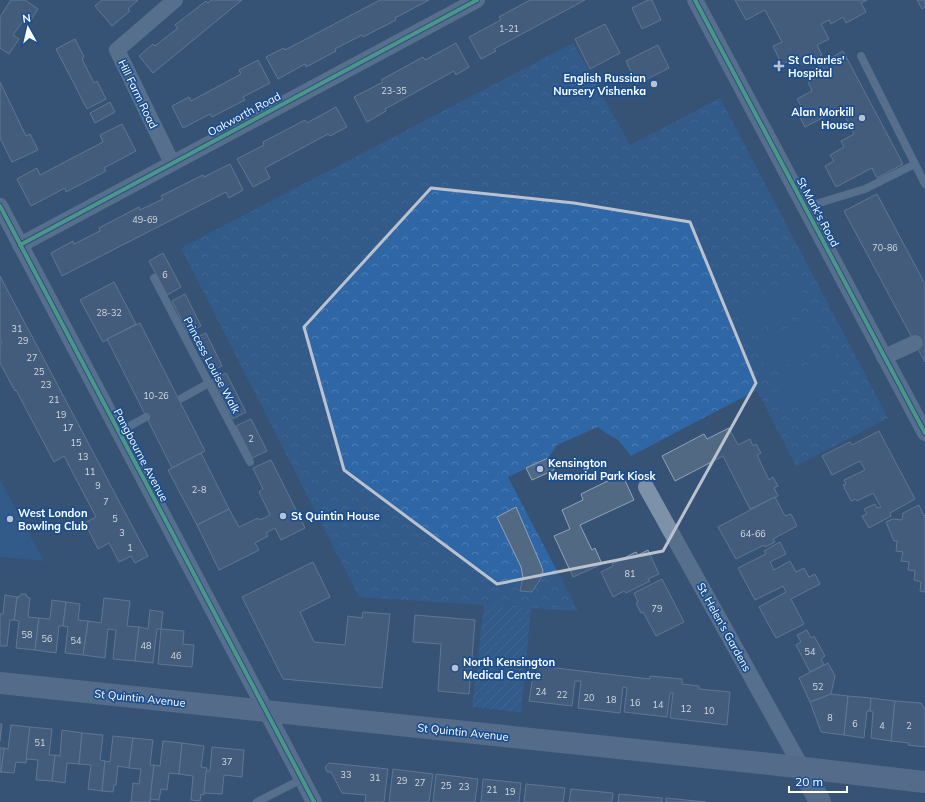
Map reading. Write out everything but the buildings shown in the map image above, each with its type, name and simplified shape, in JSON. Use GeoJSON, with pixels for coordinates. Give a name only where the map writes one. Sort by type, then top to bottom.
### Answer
{"type":"FeatureCollection","features":[{"type":"Feature","properties":{"kind":"main road","name":"St Quintin Avenue"},"geometry":{"type":"LineString","coordinates":[[0,683],[925,782]]}},
{"type":"Feature","properties":{"kind":"main road"},"geometry":{"type":"LineString","coordinates":[[802,768],[820,802]]}},
{"type":"Feature","properties":{"kind":"street","name":"Hill Farm Road"},"geometry":{"type":"LineString","coordinates":[[172,163],[117,50],[175,0]]}},
{"type":"Feature","properties":{"kind":"street","name":"Oakworth Road"},"geometry":{"type":"LineString","coordinates":[[20,245],[477,0]]}},
{"type":"Feature","properties":{"kind":"street","name":"St Mark's Road"},"geometry":{"type":"LineString","coordinates":[[695,0],[925,433]]}},
{"type":"Feature","properties":{"kind":"street","name":"Pangbourne Avenue"},"geometry":{"type":"LineString","coordinates":[[0,206],[314,802]]}},
{"type":"Feature","properties":{"kind":"street"},"geometry":{"type":"LineString","coordinates":[[884,357],[915,343]]}},
{"type":"Feature","properties":{"kind":"street","name":"St. Helen's Gardens"},"geometry":{"type":"LineString","coordinates":[[646,487],[802,768]]}},
{"type":"Feature","properties":{"kind":"lane"},"geometry":{"type":"LineString","coordinates":[[861,56],[925,184]]}},
{"type":"Feature","properties":{"kind":"lane"},"geometry":{"type":"LineString","coordinates":[[806,207],[865,189],[915,164]]}},
{"type":"Feature","properties":{"kind":"lane","name":"Princess Louise Walk"},"geometry":{"type":"LineString","coordinates":[[154,278],[250,462]]}},
{"type":"Feature","properties":{"kind":"lane"},"geometry":{"type":"LineString","coordinates":[[182,398],[209,383]]}},
{"type":"Feature","properties":{"kind":"lane"},"geometry":{"type":"LineString","coordinates":[[119,432],[146,417]]}},
{"type":"Feature","properties":{"kind":"lane"},"geometry":{"type":"LineString","coordinates":[[257,802],[302,779]]}},
{"type":"Feature","properties":{"kind":"highlighted area"},"geometry":{"type":"Polygon","coordinates":[[[431,188],[574,203],[690,222],[756,383],[663,551],[497,584],[344,470],[304,327],[431,188]]]}},
{"type":"Feature","properties":{"kind":"green space"},"geometry":{"type":"Polygon","coordinates":[[[573,43],[630,145],[720,98],[888,418],[796,466],[757,390],[631,456],[618,440],[598,427],[557,445],[548,458],[508,477],[578,611],[359,597],[181,248],[573,43]]]}},
{"type":"Feature","properties":{"kind":"green space"},"geometry":{"type":"Polygon","coordinates":[[[795,277],[809,305],[749,336],[734,308],[795,277]]]}},
{"type":"Feature","properties":{"kind":"green space"},"geometry":{"type":"Polygon","coordinates":[[[815,315],[829,342],[768,374],[754,346],[815,315]]]}},
{"type":"Feature","properties":{"kind":"green space"},"geometry":{"type":"Polygon","coordinates":[[[834,351],[849,379],[788,411],[773,383],[834,351]]]}},
{"type":"Feature","properties":{"kind":"green space","name":"West London Bowling Club"},"geometry":{"type":"Polygon","coordinates":[[[0,480],[44,561],[0,557],[0,480]]]}},
{"type":"Feature","properties":{"kind":"green space"},"geometry":{"type":"Polygon","coordinates":[[[484,605],[531,608],[521,712],[472,707],[484,605]]]}},
{"type":"Feature","properties":{"kind":"cycle path"},"geometry":{"type":"LineString","coordinates":[[20,245],[477,0]]}},
{"type":"Feature","properties":{"kind":"cycle path"},"geometry":{"type":"LineString","coordinates":[[695,0],[925,433]]}},
{"type":"Feature","properties":{"kind":"cycle path"},"geometry":{"type":"LineString","coordinates":[[0,206],[314,802]]}},
{"type":"Feature","properties":{"kind":"place","name":"St Charles' Hospital"},"geometry":{"type":"Point","coordinates":[779,66]}},
{"type":"Feature","properties":{"kind":"place","name":"English Russian Nursery Vishenka"},"geometry":{"type":"Point","coordinates":[654,84]}},
{"type":"Feature","properties":{"kind":"place","name":"Alan Morkill House"},"geometry":{"type":"Point","coordinates":[862,118]}},
{"type":"Feature","properties":{"kind":"place","name":"Kensington Memorial Park Kiosk"},"geometry":{"type":"Point","coordinates":[540,469]}},
{"type":"Feature","properties":{"kind":"place","name":"St Quintin House"},"geometry":{"type":"Point","coordinates":[283,516]}},
{"type":"Feature","properties":{"kind":"place","name":"West London Bowling Club"},"geometry":{"type":"Point","coordinates":[10,519]}},
{"type":"Feature","properties":{"kind":"place","name":"North Kensington Medical Centre"},"geometry":{"type":"Point","coordinates":[455,668]}}]}
